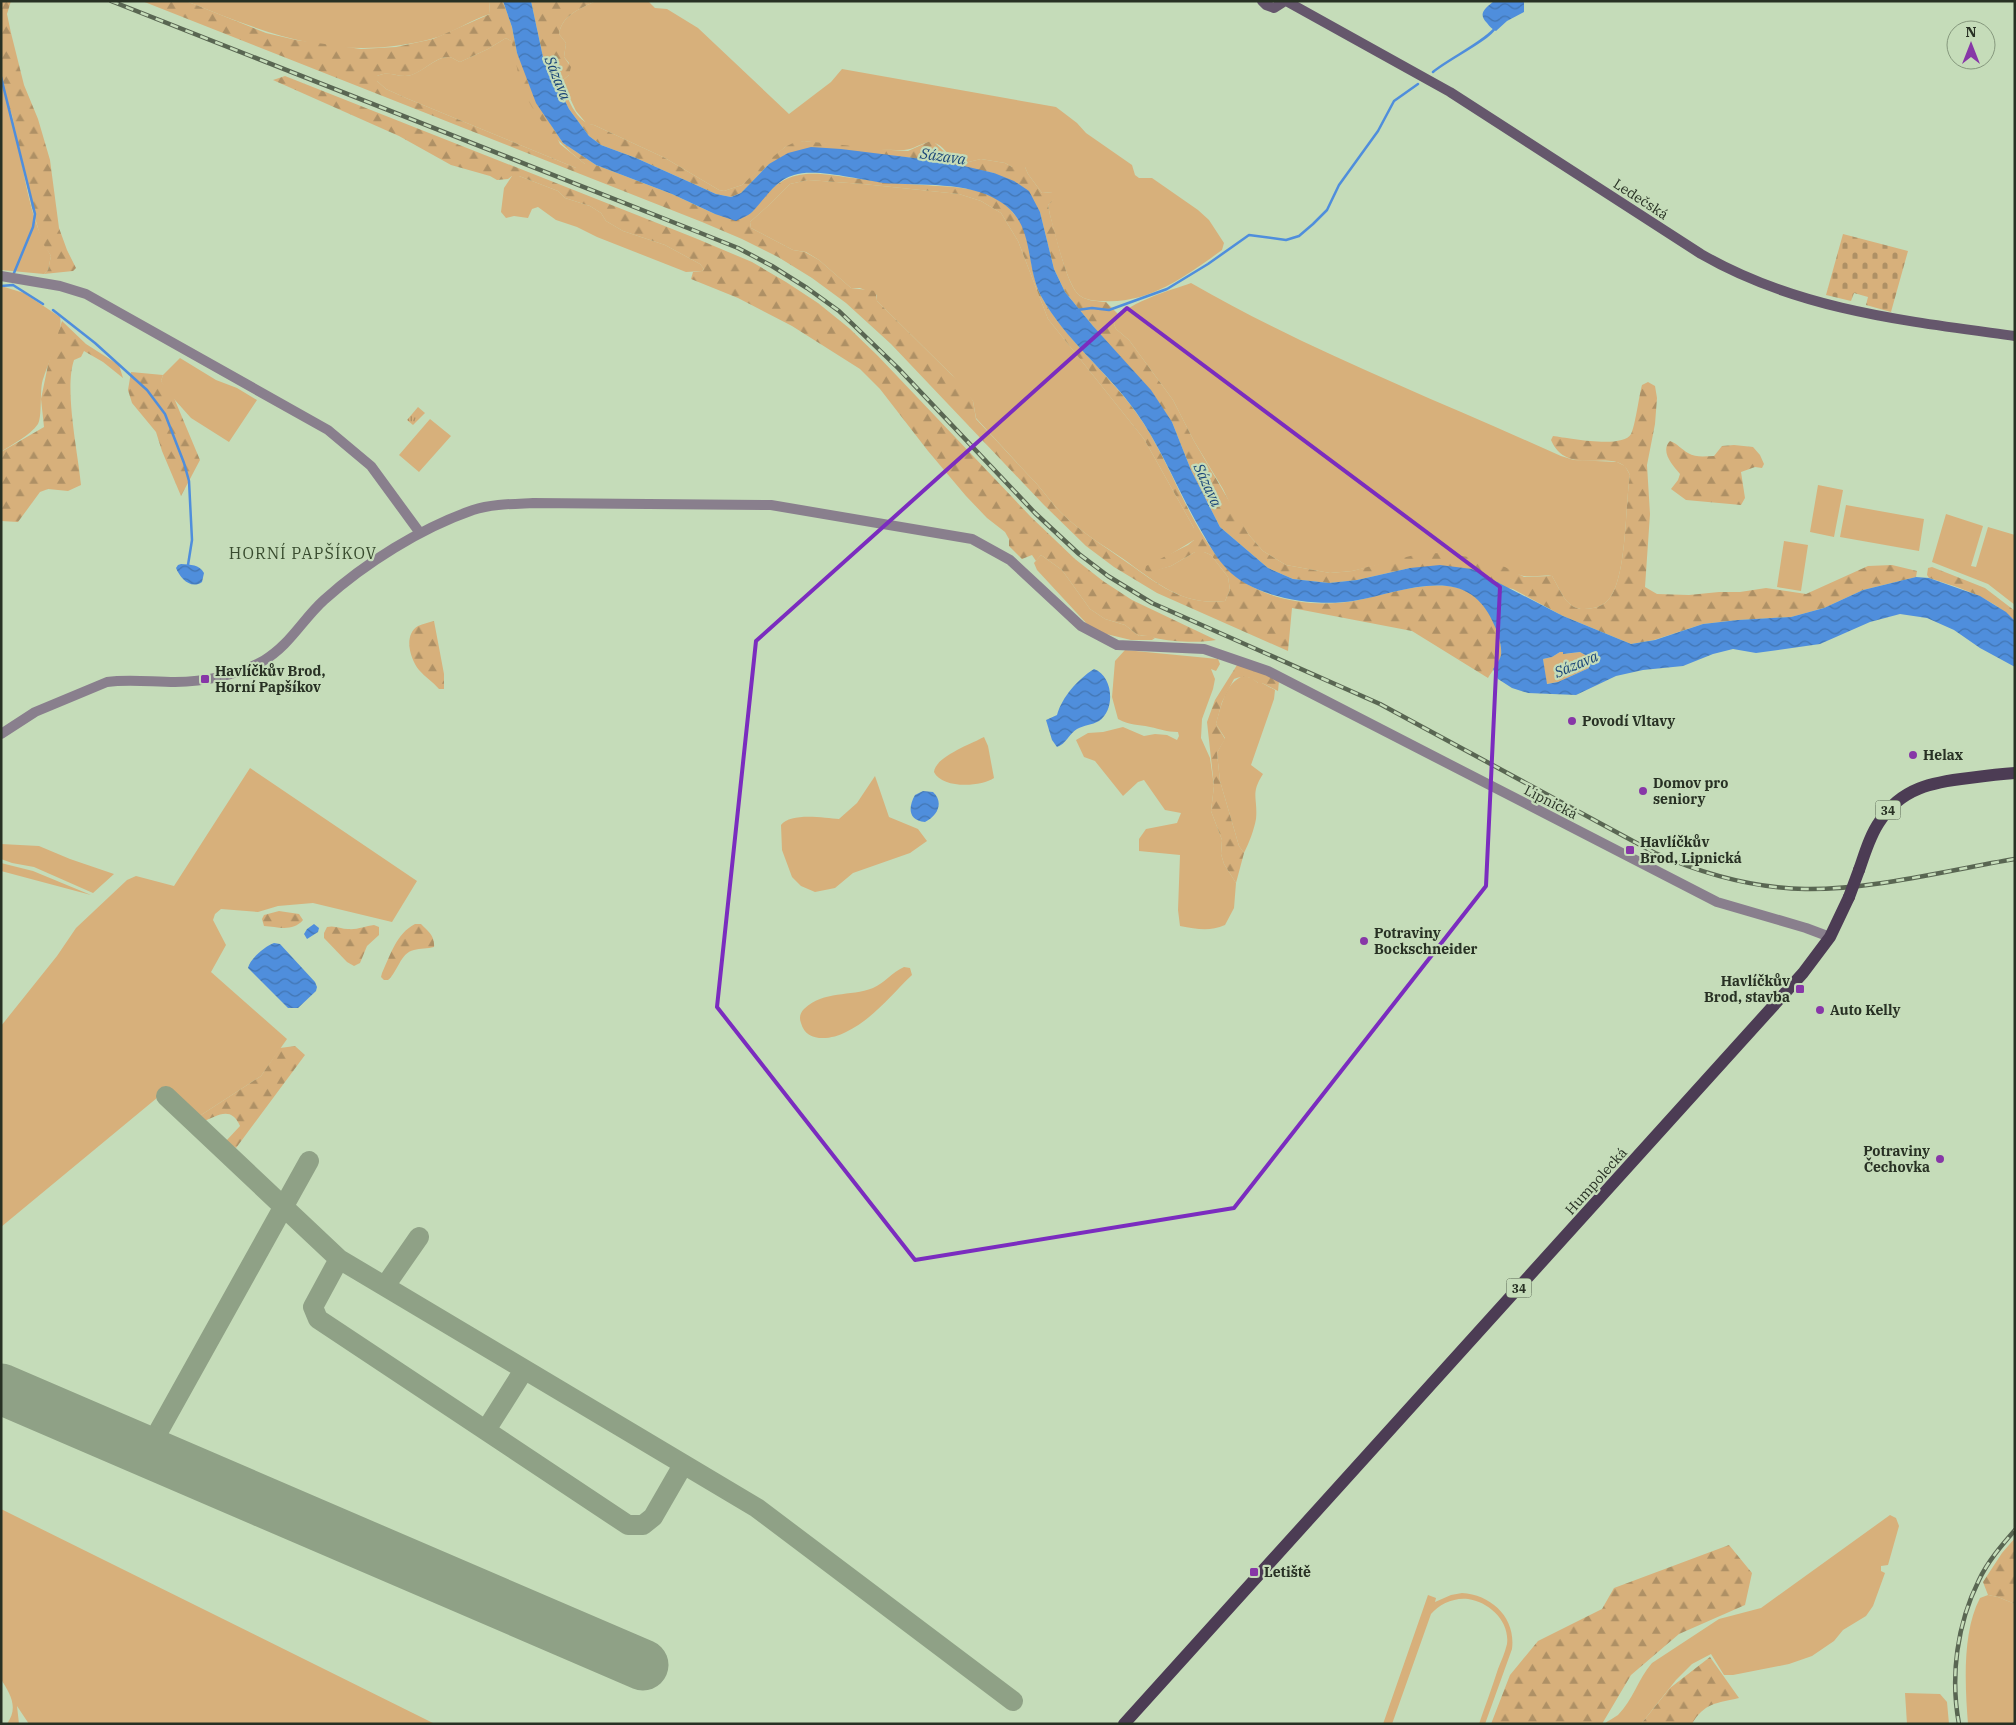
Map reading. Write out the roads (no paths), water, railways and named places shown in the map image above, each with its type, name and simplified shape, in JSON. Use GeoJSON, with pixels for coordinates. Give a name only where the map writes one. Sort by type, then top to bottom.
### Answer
{"type":"FeatureCollection","features":[{"type":"Feature","properties":{"kind":"main road","name":"Ledečská"},"geometry":{"type":"LineString","coordinates":[[1262,1],[1266,6],[1274,8],[1286,1],[1450,92],[1701,254],[1733,272],[1786,292],[1871,315],[2015,336]]}},
{"type":"Feature","properties":{"kind":"main road","name":"Humpolecká"},"geometry":{"type":"LineString","coordinates":[[1124,1724],[1797,980],[1830,937],[1849,897],[1879,822],[1888,810],[1905,795],[1935,782],[2015,773]]}},
{"type":"Feature","properties":{"kind":"street"},"geometry":{"type":"LineString","coordinates":[[1,276],[60,286],[86,294],[328,430],[372,466],[420,533],[352,576],[322,601],[290,641],[263,660],[236,672],[205,679],[176,682],[119,680],[107,682],[35,712],[1,734]]}},
{"type":"Feature","properties":{"kind":"street","name":"Lipnická"},"geometry":{"type":"LineString","coordinates":[[420,533],[474,510],[499,505],[533,503],[781,507],[972,539],[1010,560],[1081,626],[1117,645],[1204,649],[1268,671],[1717,902],[1830,937]]}},
{"type":"Feature","properties":{"kind":"water"},"geometry":{"type":"Polygon","coordinates":[[[503,1],[531,1],[543,57],[569,109],[589,136],[601,145],[636,158],[716,194],[731,197],[741,193],[769,164],[788,153],[811,147],[922,159],[964,166],[994,173],[1014,181],[1029,191],[1040,212],[1054,269],[1065,292],[1151,390],[1172,422],[1191,470],[1220,527],[1268,568],[1293,579],[1329,583],[1357,580],[1410,568],[1440,565],[1472,569],[1563,616],[1631,644],[1655,640],[1703,624],[1791,617],[1824,608],[1863,590],[1916,577],[1929,578],[1980,596],[2006,612],[2015,621],[2015,667],[1980,648],[1954,630],[1927,618],[1900,614],[1870,622],[1820,644],[1756,653],[1733,649],[1713,654],[1683,666],[1643,670],[1616,676],[1576,695],[1528,693],[1512,688],[1498,679],[1493,669],[1501,655],[1501,645],[1496,629],[1488,613],[1478,600],[1464,591],[1447,586],[1423,586],[1353,601],[1321,603],[1286,598],[1252,587],[1238,579],[1217,557],[1194,519],[1154,441],[1136,412],[1051,312],[1041,296],[1036,283],[1024,232],[1019,220],[1011,210],[987,195],[958,187],[884,183],[838,175],[803,173],[788,177],[782,181],[752,212],[736,221],[715,214],[672,194],[596,165],[563,143],[536,103],[517,53],[512,27],[503,1]],[[1563,652],[1543,659],[1547,684],[1558,682],[1589,668],[1587,656],[1580,652],[1563,654],[1563,652]]]}},
{"type":"Feature","properties":{"kind":"water"},"geometry":{"type":"Polygon","coordinates":[[[1494,1],[1524,1],[1524,12],[1507,21],[1496,31],[1489,26],[1483,16],[1484,11],[1494,1]]]}},
{"type":"Feature","properties":{"kind":"water"},"geometry":{"type":"Polygon","coordinates":[[[181,564],[200,568],[204,573],[202,582],[194,585],[186,582],[176,568],[181,564]]]}},
{"type":"Feature","properties":{"kind":"water"},"geometry":{"type":"Polygon","coordinates":[[[1094,669],[1105,678],[1108,685],[1110,701],[1108,709],[1099,721],[1077,729],[1063,744],[1057,747],[1052,740],[1046,720],[1057,715],[1059,708],[1071,689],[1094,669]]]}},
{"type":"Feature","properties":{"kind":"water"},"geometry":{"type":"Polygon","coordinates":[[[923,791],[933,792],[939,804],[936,813],[925,822],[915,819],[911,813],[911,804],[915,795],[923,791]]]}},
{"type":"Feature","properties":{"kind":"water"},"geometry":{"type":"Polygon","coordinates":[[[314,924],[319,928],[318,932],[307,939],[304,934],[314,924]]]}},
{"type":"Feature","properties":{"kind":"water"},"geometry":{"type":"Polygon","coordinates":[[[274,943],[280,944],[315,982],[317,987],[316,991],[298,1008],[288,1008],[248,968],[258,953],[274,943]]]}},
{"type":"Feature","properties":{"kind":"waterway"},"geometry":{"type":"LineString","coordinates":[[1433,72],[1476,44],[1495,28]]}},
{"type":"Feature","properties":{"kind":"waterway"},"geometry":{"type":"LineString","coordinates":[[1,77],[35,214],[33,227],[14,273]]}},
{"type":"Feature","properties":{"kind":"waterway"},"geometry":{"type":"LineString","coordinates":[[1077,310],[1092,308],[1109,310],[1167,289],[1208,264],[1249,235],[1286,240],[1299,236],[1327,210],[1339,185],[1378,131],[1394,101],[1418,84]]}},
{"type":"Feature","properties":{"kind":"waterway"},"geometry":{"type":"LineString","coordinates":[[1,286],[13,285],[43,304]]}},
{"type":"Feature","properties":{"kind":"waterway"},"geometry":{"type":"LineString","coordinates":[[53,310],[95,343],[147,390],[165,414],[189,481],[192,540],[188,565]]}},
{"type":"Feature","properties":{"kind":"railway"},"geometry":{"type":"LineString","coordinates":[[111,1],[738,248],[772,266],[839,311],[898,368],[1035,513],[1079,554],[1108,576],[1152,603],[1380,704],[1655,853],[1728,879],[1766,886],[1805,889],[1883,883],[2015,859]]}},
{"type":"Feature","properties":{"kind":"railway"},"geometry":{"type":"LineString","coordinates":[[1959,1724],[1955,1687],[1957,1650],[1965,1614],[1971,1597],[1987,1566],[2015,1530]]}},
{"type":"Feature","properties":{"kind":"place","name":"Havlíčkův Brod, Horní Papšíkov"},"geometry":{"type":"Point","coordinates":[205,679]}},
{"type":"Feature","properties":{"kind":"place","name":"Povodí Vltavy"},"geometry":{"type":"Point","coordinates":[1572,721]}},
{"type":"Feature","properties":{"kind":"place","name":"Helax"},"geometry":{"type":"Point","coordinates":[1913,755]}},
{"type":"Feature","properties":{"kind":"place","name":"Domov pro seniory"},"geometry":{"type":"Point","coordinates":[1643,791]}},
{"type":"Feature","properties":{"kind":"place","name":"Havlíčkův Brod, Lipnická"},"geometry":{"type":"Point","coordinates":[1630,850]}},
{"type":"Feature","properties":{"kind":"place","name":"Potraviny Bockschneider"},"geometry":{"type":"Point","coordinates":[1364,941]}},
{"type":"Feature","properties":{"kind":"place","name":"Havlíčkův Brod, stavba"},"geometry":{"type":"Point","coordinates":[1800,989]}},
{"type":"Feature","properties":{"kind":"place","name":"Auto Kelly"},"geometry":{"type":"Point","coordinates":[1820,1010]}},
{"type":"Feature","properties":{"kind":"place","name":"Potraviny Čechovka"},"geometry":{"type":"Point","coordinates":[1940,1159]}},
{"type":"Feature","properties":{"kind":"place","name":"Letiště"},"geometry":{"type":"Point","coordinates":[1254,1572]}},
{"type":"Feature","properties":{"kind":"district","name":"HORNÍ PAPŠÍKOV"},"geometry":{"type":"Point","coordinates":[303,553]}},
{"type":"Feature","properties":{"kind":"water label","name":"Sázava"},"geometry":{"type":"Point","coordinates":[558,78]}},
{"type":"Feature","properties":{"kind":"water label","name":"Sázava"},"geometry":{"type":"Point","coordinates":[943,156]}},
{"type":"Feature","properties":{"kind":"water label","name":"Sázava"},"geometry":{"type":"Point","coordinates":[1208,485]}},
{"type":"Feature","properties":{"kind":"water label","name":"Sázava"},"geometry":{"type":"Point","coordinates":[1576,664]}}]}
